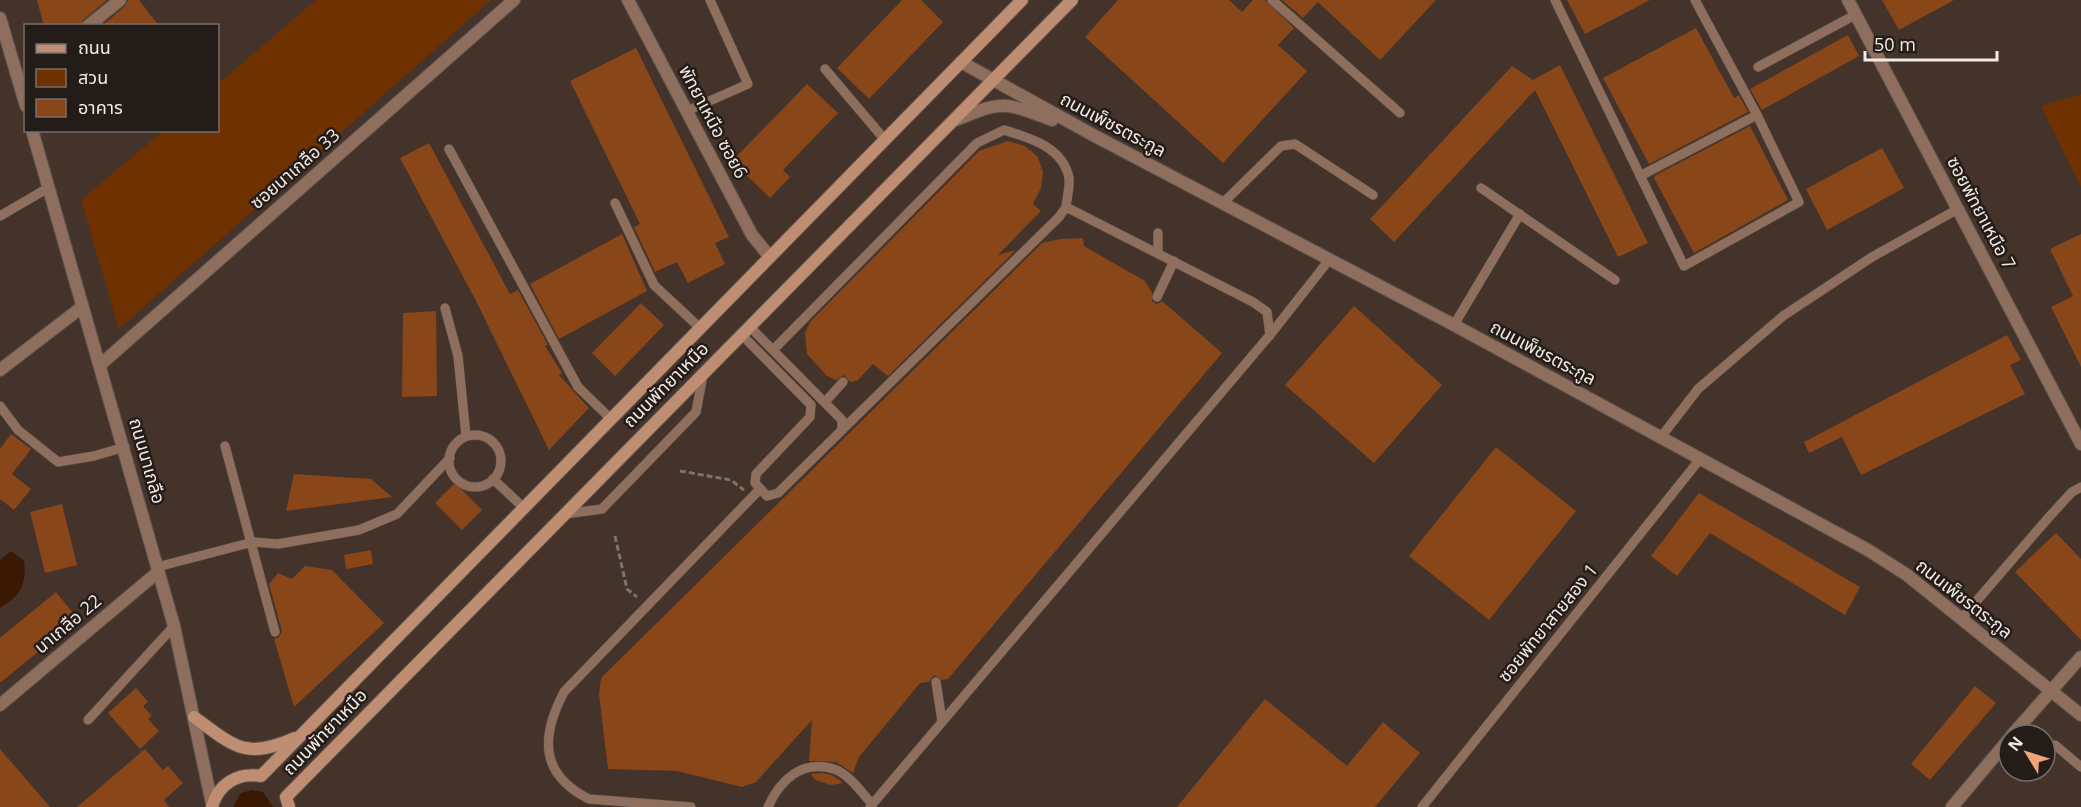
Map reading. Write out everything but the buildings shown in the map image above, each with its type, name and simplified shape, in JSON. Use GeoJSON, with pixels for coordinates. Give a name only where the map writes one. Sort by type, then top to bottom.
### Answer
{"type":"FeatureCollection","features":[{"type":"Feature","properties":{"kind":"main road","name":"ถนนพัทยาเหนือ"},"geometry":{"type":"LineString","coordinates":[[212,806],[222,787],[238,776],[261,776],[1022,0]]}},
{"type":"Feature","properties":{"kind":"main road","name":"ถนนพัทยาเหนือ"},"geometry":{"type":"LineString","coordinates":[[288,802],[565,514],[948,123],[1072,0]]}},
{"type":"Feature","properties":{"kind":"main road"},"geometry":{"type":"LineString","coordinates":[[194,717],[231,744],[253,750],[270,748],[301,735]]}},
{"type":"Feature","properties":{"kind":"street"},"geometry":{"type":"LineString","coordinates":[[90,24],[120,0]]}},
{"type":"Feature","properties":{"kind":"street","name":"ซอยนาเกลือ 33"},"geometry":{"type":"LineString","coordinates":[[100,365],[514,0]]}},
{"type":"Feature","properties":{"kind":"street","name":"พัทยาเหนือ ซอย6"},"geometry":{"type":"LineString","coordinates":[[628,0],[752,234],[770,257]]}},
{"type":"Feature","properties":{"kind":"street","name":"ซอยพัทยาเหนือ 7"},"geometry":{"type":"LineString","coordinates":[[1848,0],[2081,444]]}},
{"type":"Feature","properties":{"kind":"street"},"geometry":{"type":"LineString","coordinates":[[1,26],[22,78]]}},
{"type":"Feature","properties":{"kind":"street","name":"ถนนเพ็ชรตระกูล"},"geometry":{"type":"LineString","coordinates":[[961,62],[1093,135],[1454,325],[1868,550],[1907,575],[2081,716]]}},
{"type":"Feature","properties":{"kind":"street"},"geometry":{"type":"LineString","coordinates":[[948,123],[988,107],[1011,104],[1093,135]]}},
{"type":"Feature","properties":{"kind":"street","name":"ถนนนาเกลือ"},"geometry":{"type":"LineString","coordinates":[[33,132],[174,626],[212,806]]}},
{"type":"Feature","properties":{"kind":"street"},"geometry":{"type":"LineString","coordinates":[[0,370],[82,307]]}},
{"type":"Feature","properties":{"kind":"street","name":"นาเกลือ 22"},"geometry":{"type":"LineString","coordinates":[[0,705],[158,569]]}},
{"type":"Feature","properties":{"kind":"street"},"geometry":{"type":"LineString","coordinates":[[2022,723],[2081,657]]}},
{"type":"Feature","properties":{"kind":"street"},"geometry":{"type":"LineString","coordinates":[[1952,807],[1997,753]]}},
{"type":"Feature","properties":{"kind":"lane"},"geometry":{"type":"LineString","coordinates":[[687,111],[748,84],[710,0]]}},
{"type":"Feature","properties":{"kind":"lane"},"geometry":{"type":"LineString","coordinates":[[1272,0],[1400,113]]}},
{"type":"Feature","properties":{"kind":"lane"},"geometry":{"type":"LineString","coordinates":[[1555,0],[1684,266],[1799,202],[1695,0]]}},
{"type":"Feature","properties":{"kind":"lane"},"geometry":{"type":"LineString","coordinates":[[1758,67],[1855,15]]}},
{"type":"Feature","properties":{"kind":"lane"},"geometry":{"type":"LineString","coordinates":[[825,69],[885,140]]}},
{"type":"Feature","properties":{"kind":"lane"},"geometry":{"type":"LineString","coordinates":[[1640,176],[1756,115]]}},
{"type":"Feature","properties":{"kind":"lane"},"geometry":{"type":"LineString","coordinates":[[745,330],[811,405],[813,411],[810,417],[756,474],[754,483],[767,496],[778,493],[1059,217],[1066,207],[1069,179],[1060,156],[1031,138],[1004,130],[977,142],[773,350]]}},
{"type":"Feature","properties":{"kind":"lane"},"geometry":{"type":"LineString","coordinates":[[1224,202],[1281,146],[1289,143],[1295,144],[1373,195]]}},
{"type":"Feature","properties":{"kind":"lane"},"geometry":{"type":"LineString","coordinates":[[449,149],[578,387],[611,419]]}},
{"type":"Feature","properties":{"kind":"lane"},"geometry":{"type":"LineString","coordinates":[[1480,188],[1615,280]]}},
{"type":"Feature","properties":{"kind":"lane"},"geometry":{"type":"LineString","coordinates":[[0,216],[48,189]]}},
{"type":"Feature","properties":{"kind":"lane"},"geometry":{"type":"LineString","coordinates":[[615,203],[654,285],[700,328]]}},
{"type":"Feature","properties":{"kind":"lane"},"geometry":{"type":"LineString","coordinates":[[1066,207],[1253,302],[1267,312],[1270,335]]}},
{"type":"Feature","properties":{"kind":"lane"},"geometry":{"type":"LineString","coordinates":[[1661,437],[1698,388],[1783,316],[1872,257],[1958,209]]}},
{"type":"Feature","properties":{"kind":"lane"},"geometry":{"type":"LineString","coordinates":[[1454,325],[1520,214]]}},
{"type":"Feature","properties":{"kind":"lane"},"geometry":{"type":"LineString","coordinates":[[1158,233],[1158,253]]}},
{"type":"Feature","properties":{"kind":"lane"},"geometry":{"type":"LineString","coordinates":[[768,807],[784,781],[793,772],[814,768],[834,769],[851,782],[871,805],[1270,335],[1329,260]]}},
{"type":"Feature","properties":{"kind":"lane"},"geometry":{"type":"LineString","coordinates":[[1157,297],[1174,261]]}},
{"type":"Feature","properties":{"kind":"lane"},"geometry":{"type":"LineString","coordinates":[[445,308],[459,356],[466,436]]}},
{"type":"Feature","properties":{"kind":"lane"},"geometry":{"type":"LineString","coordinates":[[745,330],[773,350],[843,420],[842,430]]}},
{"type":"Feature","properties":{"kind":"lane"},"geometry":{"type":"LineString","coordinates":[[565,514],[602,509],[696,412],[703,373]]}},
{"type":"Feature","properties":{"kind":"lane"},"geometry":{"type":"LineString","coordinates":[[825,402],[843,382]]}},
{"type":"Feature","properties":{"kind":"lane"},"geometry":{"type":"LineString","coordinates":[[0,406],[18,430],[58,462],[94,456],[124,447]]}},
{"type":"Feature","properties":{"kind":"lane"},"geometry":{"type":"LineString","coordinates":[[466,436],[483,436],[496,445],[501,461],[500,469],[493,479],[482,486],[464,484],[452,472],[450,458],[453,447],[466,436]]}},
{"type":"Feature","properties":{"kind":"lane"},"geometry":{"type":"LineString","coordinates":[[225,446],[253,542],[275,632]]}},
{"type":"Feature","properties":{"kind":"lane"},"geometry":{"type":"LineString","coordinates":[[158,569],[253,542],[278,544],[359,530],[397,514],[450,458]]}},
{"type":"Feature","properties":{"kind":"lane","name":"ซอยพัทยาสายสอง 1"},"geometry":{"type":"LineString","coordinates":[[1422,807],[1700,459]]}},
{"type":"Feature","properties":{"kind":"lane"},"geometry":{"type":"LineString","coordinates":[[493,479],[524,508]]}},
{"type":"Feature","properties":{"kind":"lane"},"geometry":{"type":"LineString","coordinates":[[1961,619],[2049,517],[2072,492],[2081,487]]}},
{"type":"Feature","properties":{"kind":"lane"},"geometry":{"type":"LineString","coordinates":[[691,807],[589,799],[574,791],[560,780],[548,754],[548,728],[564,692],[759,490]]}},
{"type":"Feature","properties":{"kind":"lane"},"geometry":{"type":"LineString","coordinates":[[88,720],[174,626]]}},
{"type":"Feature","properties":{"kind":"lane"},"geometry":{"type":"LineString","coordinates":[[936,682],[942,721]]}},
{"type":"Feature","properties":{"kind":"lane"},"geometry":{"type":"LineString","coordinates":[[2057,747],[2081,767]]}},
{"type":"Feature","properties":{"kind":"path"},"geometry":{"type":"LineString","coordinates":[[680,471],[732,480],[750,495]]}},
{"type":"Feature","properties":{"kind":"path"},"geometry":{"type":"LineString","coordinates":[[615,536],[627,589],[644,603]]}},
{"type":"Feature","properties":{"kind":"green space"},"geometry":{"type":"Polygon","coordinates":[[[316,0],[491,0],[119,329],[81,200],[162,132],[219,132],[219,83],[316,0]]]}},
{"type":"Feature","properties":{"kind":"green space"},"geometry":{"type":"Polygon","coordinates":[[[2081,94],[2081,187],[2041,106],[2081,94]]]}},
{"type":"Feature","properties":{"kind":"shaded area"},"geometry":{"type":"Polygon","coordinates":[[[11,551],[24,561],[23,583],[13,599],[0,608],[0,560],[11,551]]]}},
{"type":"Feature","properties":{"kind":"shaded area"},"geometry":{"type":"Polygon","coordinates":[[[252,790],[263,792],[273,807],[233,807],[241,793],[252,790]]]}}]}
